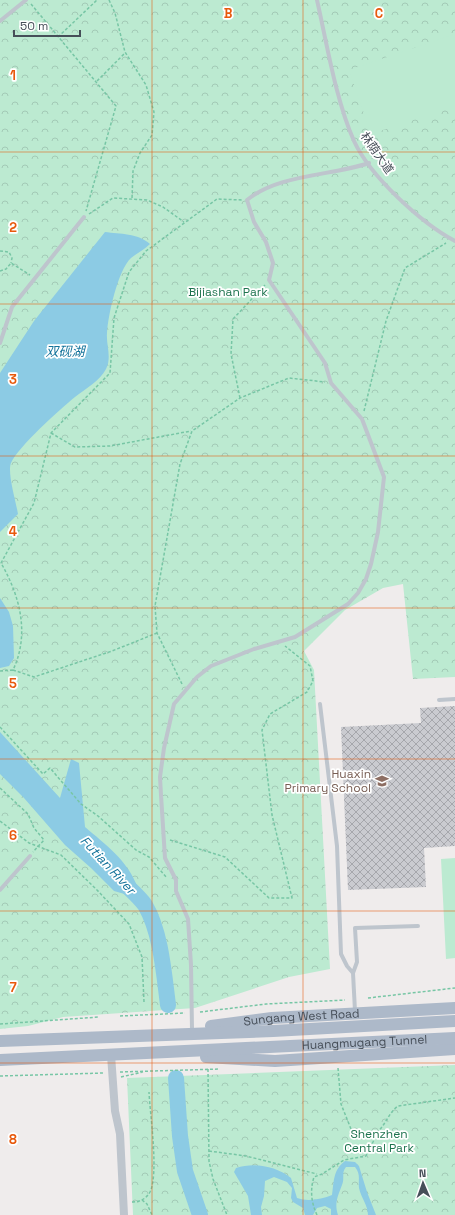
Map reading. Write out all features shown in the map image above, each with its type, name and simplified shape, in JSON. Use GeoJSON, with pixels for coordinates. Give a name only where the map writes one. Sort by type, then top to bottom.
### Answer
{"type":"FeatureCollection","features":[{"type":"Feature","properties":{"kind":"main road","name":"Sungang West Road"},"geometry":{"type":"LineString","coordinates":[[148,1035],[272,1018],[455,1008]]}},
{"type":"Feature","properties":{"kind":"main road","name":"Huangmugang Tunnel"},"geometry":{"type":"LineString","coordinates":[[273,1031],[455,1021]]}},
{"type":"Feature","properties":{"kind":"main road","name":"Sungang West Road"},"geometry":{"type":"LineString","coordinates":[[0,1041],[273,1031]]}},
{"type":"Feature","properties":{"kind":"main road"},"geometry":{"type":"LineString","coordinates":[[87,1037],[88,1056]]}},
{"type":"Feature","properties":{"kind":"main road","name":"Huangmugang Tunnel"},"geometry":{"type":"LineString","coordinates":[[149,1053],[455,1038]]}},
{"type":"Feature","properties":{"kind":"main road"},"geometry":{"type":"LineString","coordinates":[[0,1060],[149,1053],[275,1061],[455,1049]]}},
{"type":"Feature","properties":{"kind":"street"},"geometry":{"type":"LineString","coordinates":[[112,1055],[116,1111],[120,1134],[124,1215]]}},
{"type":"Feature","properties":{"kind":"lane"},"geometry":{"type":"LineString","coordinates":[[0,21],[27,0]]}},
{"type":"Feature","properties":{"kind":"lane","name":"林荫大道"},"geometry":{"type":"LineString","coordinates":[[317,0],[343,112],[355,142],[369,163],[396,195],[423,221],[454,240]]}},
{"type":"Feature","properties":{"kind":"lane"},"geometry":{"type":"LineString","coordinates":[[192,1029],[188,919],[176,891],[176,880],[165,858],[160,777],[164,748],[174,704],[184,689],[197,676],[211,666],[254,649],[295,637],[348,604],[366,579],[378,532],[384,477],[362,420],[331,383],[325,362],[269,280],[273,263],[266,242],[254,222],[247,200],[255,194],[297,178],[350,169],[369,163]]}},
{"type":"Feature","properties":{"kind":"lane"},"geometry":{"type":"LineString","coordinates":[[0,343],[12,307],[84,217]]}},
{"type":"Feature","properties":{"kind":"lane"},"geometry":{"type":"LineString","coordinates":[[439,700],[455,699]]}},
{"type":"Feature","properties":{"kind":"lane"},"geometry":{"type":"LineString","coordinates":[[320,704],[337,846],[341,954],[347,966],[353,973]]}},
{"type":"Feature","properties":{"kind":"lane"},"geometry":{"type":"LineString","coordinates":[[0,890],[30,856]]}},
{"type":"Feature","properties":{"kind":"lane"},"geometry":{"type":"LineString","coordinates":[[355,1014],[353,973],[357,962],[355,928],[418,926]]}},
{"type":"Feature","properties":{"kind":"path"},"geometry":{"type":"LineString","coordinates":[[27,0],[97,81],[116,106],[84,217]]}},
{"type":"Feature","properties":{"kind":"path"},"geometry":{"type":"LineString","coordinates":[[58,37],[97,0]]}},
{"type":"Feature","properties":{"kind":"path"},"geometry":{"type":"LineString","coordinates":[[109,0],[115,13],[126,52],[146,85],[154,112],[152,136],[140,153],[133,172],[132,199]]}},
{"type":"Feature","properties":{"kind":"path"},"geometry":{"type":"LineString","coordinates":[[97,81],[126,52]]}},
{"type":"Feature","properties":{"kind":"path"},"geometry":{"type":"LineString","coordinates":[[84,217],[113,198],[147,200],[163,207],[184,222]]}},
{"type":"Feature","properties":{"kind":"path"},"geometry":{"type":"LineString","coordinates":[[13,670],[20,656],[22,617],[10,580],[1,563],[34,503],[50,433],[110,373],[114,318],[129,272],[146,251],[217,199],[247,200]]}},
{"type":"Feature","properties":{"kind":"path"},"geometry":{"type":"LineString","coordinates":[[362,420],[386,321],[405,268],[454,240]]}},
{"type":"Feature","properties":{"kind":"path"},"geometry":{"type":"LineString","coordinates":[[0,251],[9,252],[12,258],[11,263],[6,269],[0,271]]}},
{"type":"Feature","properties":{"kind":"path"},"geometry":{"type":"LineString","coordinates":[[11,263],[34,278]]}},
{"type":"Feature","properties":{"kind":"path"},"geometry":{"type":"LineString","coordinates":[[240,398],[231,354],[233,319],[269,280]]}},
{"type":"Feature","properties":{"kind":"path"},"geometry":{"type":"LineString","coordinates":[[50,433],[75,447],[110,446],[192,431],[240,398],[289,378],[331,383]]}},
{"type":"Feature","properties":{"kind":"path"},"geometry":{"type":"LineString","coordinates":[[184,689],[158,633],[155,606],[180,464],[192,431]]}},
{"type":"Feature","properties":{"kind":"path"},"geometry":{"type":"LineString","coordinates":[[0,671],[13,670],[34,677],[112,651],[158,633]]}},
{"type":"Feature","properties":{"kind":"path"},"geometry":{"type":"LineString","coordinates":[[164,839],[225,857],[270,898],[292,898],[272,815],[262,730],[270,714],[307,692],[313,681],[310,666],[280,642]]}},
{"type":"Feature","properties":{"kind":"path"},"geometry":{"type":"LineString","coordinates":[[0,727],[43,774],[50,768],[85,806],[136,850],[149,857],[176,891]]}},
{"type":"Feature","properties":{"kind":"path"},"geometry":{"type":"LineString","coordinates":[[0,788],[28,814],[34,828],[44,840],[37,846],[30,856]]}},
{"type":"Feature","properties":{"kind":"path"},"geometry":{"type":"LineString","coordinates":[[0,821],[29,843],[61,855],[129,924],[142,957],[144,1002]]}},
{"type":"Feature","properties":{"kind":"path"},"geometry":{"type":"LineString","coordinates":[[368,998],[455,988]]}},
{"type":"Feature","properties":{"kind":"path"},"geometry":{"type":"LineString","coordinates":[[200,1012],[266,1004],[345,1000]]}},
{"type":"Feature","properties":{"kind":"path"},"geometry":{"type":"LineString","coordinates":[[120,1016],[184,1013]]}},
{"type":"Feature","properties":{"kind":"path"},"geometry":{"type":"LineString","coordinates":[[0,1024],[99,1017]]}},
{"type":"Feature","properties":{"kind":"path"},"geometry":{"type":"LineString","coordinates":[[338,1067],[341,1104],[351,1129],[365,1133],[378,1132]]}},
{"type":"Feature","properties":{"kind":"path"},"geometry":{"type":"LineString","coordinates":[[0,1076],[113,1075],[146,1071],[208,1069],[209,1151],[213,1179],[227,1215]]}},
{"type":"Feature","properties":{"kind":"path"},"geometry":{"type":"LineString","coordinates":[[113,1075],[146,1071]]}},
{"type":"Feature","properties":{"kind":"path"},"geometry":{"type":"LineString","coordinates":[[124,1202],[142,1200],[150,1191],[153,1174],[149,1092]]}},
{"type":"Feature","properties":{"kind":"path"},"geometry":{"type":"LineString","coordinates":[[209,1151],[246,1156],[322,1174],[344,1160],[366,1156],[378,1132],[385,1124],[392,1111],[398,1106],[455,1098]]}},
{"type":"Feature","properties":{"kind":"path"},"geometry":{"type":"LineString","coordinates":[[317,1174],[312,1182],[311,1193],[317,1215]]}},
{"type":"Feature","properties":{"kind":"path"},"geometry":{"type":"LineString","coordinates":[[142,1200],[147,1204],[152,1215]]}},
{"type":"Feature","properties":{"kind":"green space","name":"Bijiashan Park"},"geometry":{"type":"Polygon","coordinates":[[[0,0],[455,0],[455,677],[413,679],[403,584],[383,588],[345,610],[304,651],[314,670],[330,969],[289,977],[195,1008],[63,1017],[28,1026],[0,1029],[0,0]]]}},
{"type":"Feature","properties":{"kind":"green space"},"geometry":{"type":"Polygon","coordinates":[[[452,35],[455,45],[455,106],[371,134],[349,70],[452,35]]]}},
{"type":"Feature","properties":{"kind":"green space"},"geometry":{"type":"Polygon","coordinates":[[[455,858],[455,958],[446,959],[441,859],[455,858]]]}},
{"type":"Feature","properties":{"kind":"green space","name":"Shenzhen Central Park"},"geometry":{"type":"Polygon","coordinates":[[[455,1065],[455,1215],[133,1215],[127,1078],[455,1065]]]}},
{"type":"Feature","properties":{"kind":"water","name":"双砚湖"},"geometry":{"type":"Polygon","coordinates":[[[105,232],[134,236],[145,240],[150,244],[131,258],[126,264],[114,293],[109,315],[107,338],[109,360],[106,369],[96,381],[75,397],[40,428],[15,456],[11,463],[10,473],[18,514],[0,532],[0,373],[34,321],[105,232]]]}},
{"type":"Feature","properties":{"kind":"water"},"geometry":{"type":"Polygon","coordinates":[[[0,598],[9,612],[13,626],[14,658],[9,666],[0,668],[0,598]]]}},
{"type":"Feature","properties":{"kind":"water"},"geometry":{"type":"Polygon","coordinates":[[[0,732],[60,798],[71,759],[79,763],[85,827],[115,854],[128,869],[137,886],[128,895],[114,891],[65,845],[24,798],[0,774],[0,732]]]}},
{"type":"Feature","properties":{"kind":"water"},"geometry":{"type":"Polygon","coordinates":[[[345,1161],[355,1162],[359,1166],[376,1215],[368,1215],[367,1208],[359,1188],[359,1175],[355,1167],[346,1167],[344,1171],[343,1182],[336,1203],[338,1215],[331,1215],[331,1209],[325,1206],[317,1208],[313,1215],[305,1215],[303,1208],[293,1202],[291,1198],[292,1188],[287,1182],[274,1177],[265,1181],[264,1196],[261,1207],[262,1215],[251,1215],[248,1196],[234,1172],[236,1168],[250,1165],[272,1168],[291,1178],[297,1198],[315,1200],[332,1195],[336,1172],[345,1161]]]}},
{"type":"Feature","properties":{"kind":"building","name":"Huaxin Primary School"},"geometry":{"type":"Polygon","coordinates":[[[455,706],[455,846],[424,848],[426,887],[348,890],[341,727],[421,723],[420,708],[455,706]]]}},
{"type":"Feature","properties":{"kind":"waterway","name":"Futian River"},"geometry":{"type":"LineString","coordinates":[[117,876],[145,905],[155,928],[161,954],[168,1005]]}},
{"type":"Feature","properties":{"kind":"waterway","name":"Futian River"},"geometry":{"type":"LineString","coordinates":[[176,1078],[180,1136],[185,1171],[200,1215]]}},
{"type":"Feature","properties":{"kind":"place","name":"Huaxin Primary School"},"geometry":{"type":"Point","coordinates":[382,781]}}]}
